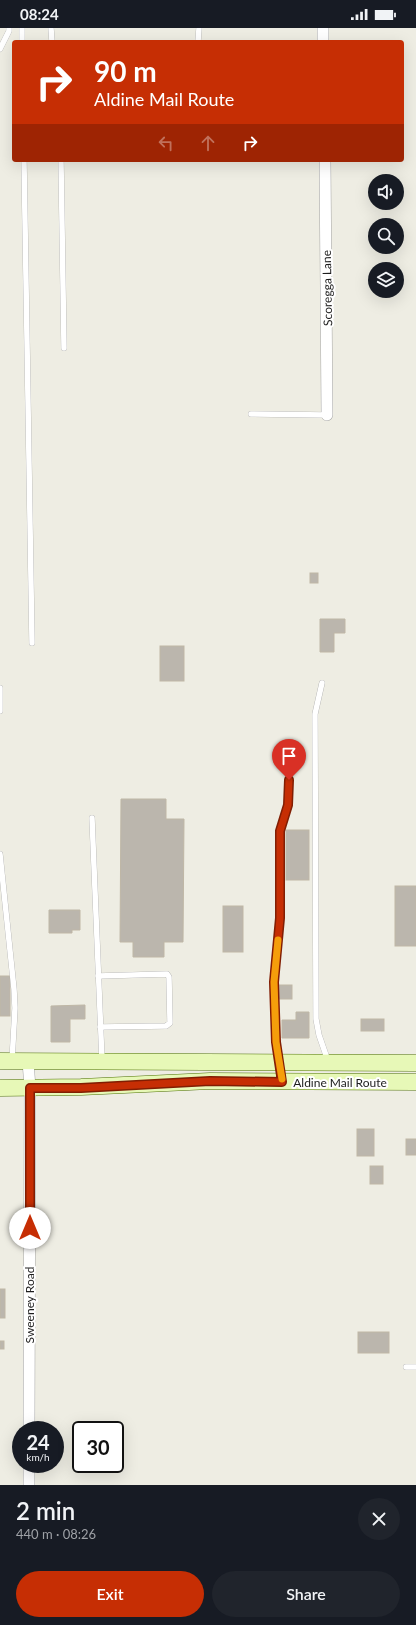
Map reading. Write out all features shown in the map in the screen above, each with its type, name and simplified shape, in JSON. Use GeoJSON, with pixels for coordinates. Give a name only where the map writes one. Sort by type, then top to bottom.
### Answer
{"type":"FeatureCollection","features":[{"type":"Feature","properties":{"kind":"main road","name":"Aldine Mail Route"},"geometry":{"type":"LineString","coordinates":[[6,1061],[416,1063]]}},
{"type":"Feature","properties":{"kind":"main road"},"geometry":{"type":"LineString","coordinates":[[102,1062],[104,1086]]}},
{"type":"Feature","properties":{"kind":"main road"},"geometry":{"type":"LineString","coordinates":[[280,1063],[282,1082]]}},
{"type":"Feature","properties":{"kind":"main road","name":"Aldine Mail Route"},"geometry":{"type":"LineString","coordinates":[[0,1088],[104,1086],[210,1081],[416,1082]]}},
{"type":"Feature","properties":{"kind":"street"},"geometry":{"type":"LineString","coordinates":[[323,28],[323,40]]}},
{"type":"Feature","properties":{"kind":"street","name":"Scoregga Lane"},"geometry":{"type":"LineString","coordinates":[[325,162],[327,416]]}},
{"type":"Feature","properties":{"kind":"street","name":"Sweeney Road"},"geometry":{"type":"LineString","coordinates":[[28,1061],[30,1088],[29,1421]]}},
{"type":"Feature","properties":{"kind":"street"},"geometry":{"type":"LineString","coordinates":[[29,1473],[29,1485]]}},
{"type":"Feature","properties":{"kind":"lane"},"geometry":{"type":"LineString","coordinates":[[0,49],[9,28]]}},
{"type":"Feature","properties":{"kind":"lane"},"geometry":{"type":"LineString","coordinates":[[22,28],[22,40]]}},
{"type":"Feature","properties":{"kind":"lane"},"geometry":{"type":"LineString","coordinates":[[51,28],[52,40]]}},
{"type":"Feature","properties":{"kind":"lane"},"geometry":{"type":"LineString","coordinates":[[198,40],[199,28]]}},
{"type":"Feature","properties":{"kind":"lane"},"geometry":{"type":"LineString","coordinates":[[24,162],[32,643]]}},
{"type":"Feature","properties":{"kind":"lane"},"geometry":{"type":"LineString","coordinates":[[61,162],[64,348]]}},
{"type":"Feature","properties":{"kind":"lane"},"geometry":{"type":"LineString","coordinates":[[251,414],[327,416]]}},
{"type":"Feature","properties":{"kind":"lane"},"geometry":{"type":"LineString","coordinates":[[322,683],[315,714],[316,1019],[319,1035],[328,1063]]}},
{"type":"Feature","properties":{"kind":"lane"},"geometry":{"type":"LineString","coordinates":[[0,688],[0,711]]}},
{"type":"Feature","properties":{"kind":"lane"},"geometry":{"type":"LineString","coordinates":[[280,1063],[276,1042],[274,982],[280,918],[280,831],[288,805],[290,767]]}},
{"type":"Feature","properties":{"kind":"lane"},"geometry":{"type":"LineString","coordinates":[[92,818],[102,1062]]}},
{"type":"Feature","properties":{"kind":"lane"},"geometry":{"type":"LineString","coordinates":[[0,854],[15,1008],[6,1061]]}},
{"type":"Feature","properties":{"kind":"lane"},"geometry":{"type":"LineString","coordinates":[[98,976],[167,974],[169,977],[170,1023],[166,1026],[100,1027]]}},
{"type":"Feature","properties":{"kind":"lane"},"geometry":{"type":"LineString","coordinates":[[406,1367],[416,1367]]}},
{"type":"Feature","properties":{"kind":"building"},"geometry":{"type":"Polygon","coordinates":[[[310,573],[318,573],[318,583],[310,583],[310,573]]]}},
{"type":"Feature","properties":{"kind":"building"},"geometry":{"type":"Polygon","coordinates":[[[320,619],[345,619],[345,633],[334,633],[334,652],[320,652],[320,619]]]}},
{"type":"Feature","properties":{"kind":"building"},"geometry":{"type":"Polygon","coordinates":[[[160,646],[184,646],[184,681],[160,681],[160,646]]]}},
{"type":"Feature","properties":{"kind":"building"},"geometry":{"type":"Polygon","coordinates":[[[121,799],[166,799],[166,819],[184,819],[183,942],[164,942],[164,957],[133,957],[133,942],[120,942],[121,799]]]}},
{"type":"Feature","properties":{"kind":"building"},"geometry":{"type":"Polygon","coordinates":[[[286,830],[309,830],[309,880],[286,880],[286,830]]]}},
{"type":"Feature","properties":{"kind":"building"},"geometry":{"type":"Polygon","coordinates":[[[395,886],[416,886],[416,946],[395,946],[395,886]]]}},
{"type":"Feature","properties":{"kind":"building"},"geometry":{"type":"Polygon","coordinates":[[[223,906],[243,906],[243,952],[223,952],[223,906]]]}},
{"type":"Feature","properties":{"kind":"building"},"geometry":{"type":"Polygon","coordinates":[[[49,910],[80,910],[80,930],[72,930],[72,933],[49,933],[49,910]]]}},
{"type":"Feature","properties":{"kind":"building"},"geometry":{"type":"Polygon","coordinates":[[[0,976],[10,976],[10,1016],[0,1016],[0,976]]]}},
{"type":"Feature","properties":{"kind":"building"},"geometry":{"type":"Polygon","coordinates":[[[279,985],[292,985],[292,999],[279,999],[279,985]]]}},
{"type":"Feature","properties":{"kind":"building"},"geometry":{"type":"Polygon","coordinates":[[[85,1005],[85,1019],[70,1019],[70,1042],[51,1042],[51,1006],[85,1005]]]}},
{"type":"Feature","properties":{"kind":"building"},"geometry":{"type":"Polygon","coordinates":[[[296,1012],[309,1012],[309,1038],[282,1038],[282,1020],[296,1020],[296,1012]]]}},
{"type":"Feature","properties":{"kind":"building"},"geometry":{"type":"Polygon","coordinates":[[[361,1019],[384,1019],[384,1031],[361,1031],[361,1019]]]}},
{"type":"Feature","properties":{"kind":"building"},"geometry":{"type":"Polygon","coordinates":[[[357,1129],[374,1129],[374,1156],[357,1156],[357,1129]]]}},
{"type":"Feature","properties":{"kind":"building"},"geometry":{"type":"Polygon","coordinates":[[[406,1139],[416,1139],[416,1155],[406,1155],[406,1139]]]}},
{"type":"Feature","properties":{"kind":"building"},"geometry":{"type":"Polygon","coordinates":[[[370,1166],[383,1166],[383,1184],[370,1184],[370,1166]]]}},
{"type":"Feature","properties":{"kind":"building"},"geometry":{"type":"Polygon","coordinates":[[[0,1289],[5,1289],[5,1318],[0,1318],[0,1289]]]}},
{"type":"Feature","properties":{"kind":"building"},"geometry":{"type":"Polygon","coordinates":[[[358,1332],[389,1332],[389,1353],[358,1353],[358,1332]]]}},
{"type":"Feature","properties":{"kind":"building"},"geometry":{"type":"Polygon","coordinates":[[[0,1341],[4,1341],[4,1349],[0,1349],[0,1341]]]}},
{"type":"Feature","properties":{"kind":"slow traffic"},"geometry":{"type":"LineString","coordinates":[[278,940],[274,982],[276,1042],[282,1079]]}},
{"type":"Feature","properties":{"kind":"route"},"geometry":{"type":"LineString","coordinates":[[30,1228],[30,1088],[81,1088],[210,1081],[282,1082],[276,1042],[274,982],[280,918],[280,831],[288,805],[289,780]]}}]}
